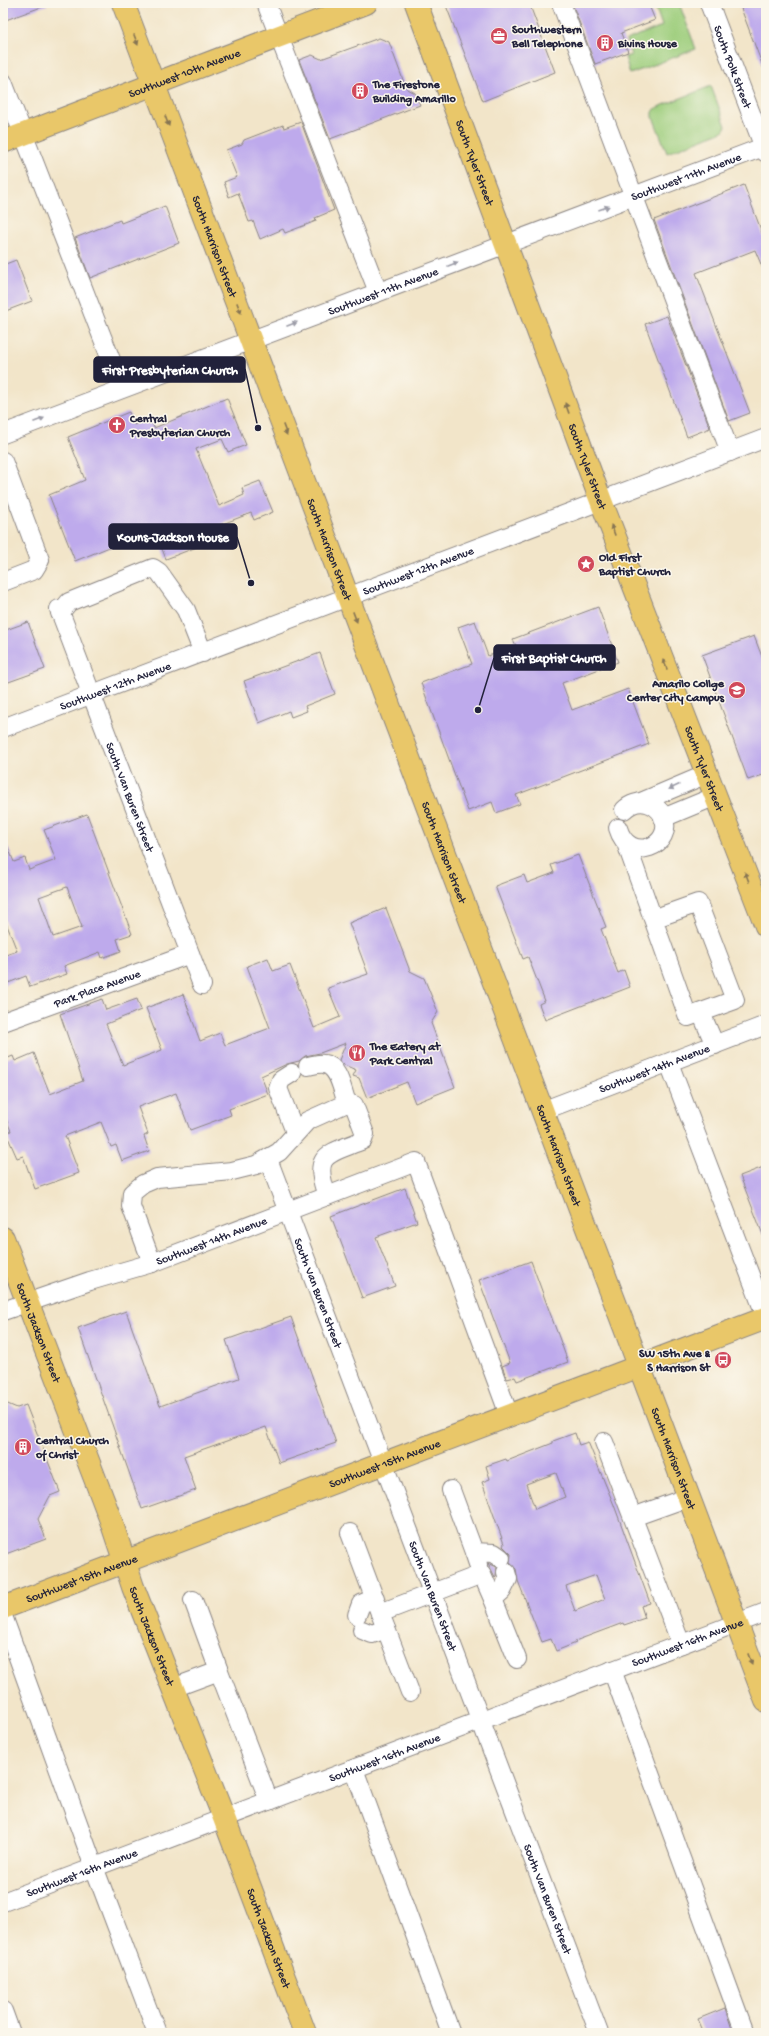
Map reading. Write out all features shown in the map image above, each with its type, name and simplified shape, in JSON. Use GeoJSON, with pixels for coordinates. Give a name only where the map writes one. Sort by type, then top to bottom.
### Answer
{"type":"FeatureCollection","features":[{"type":"Feature","properties":{"kind":"main road","name":"South Harrison Street"},"geometry":{"type":"LineString","coordinates":[[123,3],[766,1701]]}},
{"type":"Feature","properties":{"kind":"main road","name":"Southwest 10th Avenue"},"geometry":{"type":"LineString","coordinates":[[3,142],[366,3]]}},
{"type":"Feature","properties":{"kind":"main road","name":"South Tyler Street"},"geometry":{"type":"LineString","coordinates":[[416,3],[601,501],[766,926]]}},
{"type":"Feature","properties":{"kind":"main road","name":"South Jackson Street"},"geometry":{"type":"LineString","coordinates":[[3,1238],[305,2033]]}},
{"type":"Feature","properties":{"kind":"main road","name":"Southwest 15th Avenue"},"geometry":{"type":"LineString","coordinates":[[3,1608],[766,1317]]}},
{"type":"Feature","properties":{"kind":"street"},"geometry":{"type":"LineString","coordinates":[[266,3],[378,292]]}},
{"type":"Feature","properties":{"kind":"street"},"geometry":{"type":"LineString","coordinates":[[561,3],[632,197],[730,452]]}},
{"type":"Feature","properties":{"kind":"street","name":"South Polk Street"},"geometry":{"type":"LineString","coordinates":[[709,3],[765,149]]}},
{"type":"Feature","properties":{"kind":"street"},"geometry":{"type":"LineString","coordinates":[[3,82],[122,388]]}},
{"type":"Feature","properties":{"kind":"street","name":"Southwest 11th Avenue"},"geometry":{"type":"LineString","coordinates":[[3,434],[506,243],[765,149]]}},
{"type":"Feature","properties":{"kind":"street","name":"Southwest 12th Avenue"},"geometry":{"type":"LineString","coordinates":[[3,728],[766,438]]}},
{"type":"Feature","properties":{"kind":"street"},"geometry":{"type":"LineString","coordinates":[[3,461],[40,560],[34,570],[3,582]]}},
{"type":"Feature","properties":{"kind":"street","name":"South Van Buren Street"},"geometry":{"type":"LineString","coordinates":[[202,984],[59,611],[69,602],[153,568],[159,572],[186,610],[203,653]]}},
{"type":"Feature","properties":{"kind":"street"},"geometry":{"type":"LineString","coordinates":[[624,810],[633,804],[707,774]]}},
{"type":"Feature","properties":{"kind":"street"},"geometry":{"type":"LineString","coordinates":[[663,818],[716,796]]}},
{"type":"Feature","properties":{"kind":"street"},"geometry":{"type":"LineString","coordinates":[[641,802],[656,807],[663,818],[665,827],[663,834],[654,846],[639,849],[622,835],[688,1017],[735,1000],[698,904],[653,919]]}},
{"type":"Feature","properties":{"kind":"street","name":"Park Place Avenue"},"geometry":{"type":"LineString","coordinates":[[3,1022],[190,954]]}},
{"type":"Feature","properties":{"kind":"street"},"geometry":{"type":"LineString","coordinates":[[701,1013],[715,1045]]}},
{"type":"Feature","properties":{"kind":"street","name":"Southwest 14th Avenue"},"geometry":{"type":"LineString","coordinates":[[542,1111],[766,1025]]}},
{"type":"Feature","properties":{"kind":"street"},"geometry":{"type":"LineString","coordinates":[[669,1063],[766,1317]]}},
{"type":"Feature","properties":{"kind":"street"},"geometry":{"type":"LineString","coordinates":[[295,1132],[278,1088],[281,1080],[300,1069],[323,1064],[332,1067],[336,1072],[347,1103]]}},
{"type":"Feature","properties":{"kind":"street"},"geometry":{"type":"LineString","coordinates":[[152,1263],[131,1206],[132,1193],[142,1184],[157,1178],[232,1171],[256,1165],[279,1152],[295,1132],[307,1121],[347,1103],[354,1105],[365,1134],[363,1140],[332,1153],[324,1159],[320,1170],[327,1196]]}},
{"type":"Feature","properties":{"kind":"street","name":"South Van Buren Street"},"geometry":{"type":"LineString","coordinates":[[268,1159],[599,2033]]}},
{"type":"Feature","properties":{"kind":"street","name":"Southwest 14th Avenue"},"geometry":{"type":"LineString","coordinates":[[3,1310],[90,1281],[152,1263],[416,1162],[510,1415]]}},
{"type":"Feature","properties":{"kind":"street"},"geometry":{"type":"LineString","coordinates":[[604,1442],[682,1644]]}},
{"type":"Feature","properties":{"kind":"street"},"geometry":{"type":"LineString","coordinates":[[451,1490],[482,1574],[517,1659]]}},
{"type":"Feature","properties":{"kind":"street"},"geometry":{"type":"LineString","coordinates":[[633,1517],[689,1497]]}},
{"type":"Feature","properties":{"kind":"street"},"geometry":{"type":"LineString","coordinates":[[350,1533],[410,1692]]}},
{"type":"Feature","properties":{"kind":"street"},"geometry":{"type":"LineString","coordinates":[[474,1552],[494,1553],[504,1565],[508,1579],[502,1591],[493,1599]]}},
{"type":"Feature","properties":{"kind":"street"},"geometry":{"type":"LineString","coordinates":[[380,1613],[372,1634],[359,1622],[361,1604],[380,1613],[482,1574]]}},
{"type":"Feature","properties":{"kind":"street"},"geometry":{"type":"LineString","coordinates":[[193,1600],[218,1671],[269,1801]]}},
{"type":"Feature","properties":{"kind":"street","name":"Southwest 16th Avenue"},"geometry":{"type":"LineString","coordinates":[[3,1902],[766,1612]]}},
{"type":"Feature","properties":{"kind":"street"},"geometry":{"type":"LineString","coordinates":[[3,1616],[94,1867],[157,2033]]}},
{"type":"Feature","properties":{"kind":"street"},"geometry":{"type":"LineString","coordinates":[[612,1670],[745,2033]]}},
{"type":"Feature","properties":{"kind":"street"},"geometry":{"type":"LineString","coordinates":[[173,1688],[218,1671]]}},
{"type":"Feature","properties":{"kind":"street"},"geometry":{"type":"LineString","coordinates":[[354,1769],[451,2033]]}},
{"type":"Feature","properties":{"kind":"street"},"geometry":{"type":"LineString","coordinates":[[3,2011],[12,2033]]}},
{"type":"Feature","properties":{"kind":"green space"},"geometry":{"type":"Polygon","coordinates":[[[654,3],[679,3],[696,49],[630,74],[625,57],[631,55],[626,40],[662,26],[654,3]]]}},
{"type":"Feature","properties":{"kind":"green space"},"geometry":{"type":"Polygon","coordinates":[[[711,86],[726,126],[723,131],[667,153],[653,117],[653,112],[656,108],[711,86]]]}},
{"type":"Feature","properties":{"kind":"building"},"geometry":{"type":"Polygon","coordinates":[[[3,3],[47,3],[47,5],[3,21],[3,3]]]}},
{"type":"Feature","properties":{"kind":"building"},"geometry":{"type":"Polygon","coordinates":[[[445,3],[529,3],[555,72],[483,101],[445,3]]]}},
{"type":"Feature","properties":{"kind":"building","name":"Bivins House"},"geometry":{"type":"Polygon","coordinates":[[[572,3],[648,3],[655,20],[621,33],[628,52],[595,64],[572,3]]]}},
{"type":"Feature","properties":{"kind":"building"},"geometry":{"type":"Polygon","coordinates":[[[739,3],[766,3],[765,72],[739,3]]]}},
{"type":"Feature","properties":{"kind":"building","name":"The Firestone Building Amarillo"},"geometry":{"type":"Polygon","coordinates":[[[379,38],[389,42],[406,88],[415,93],[420,105],[330,139],[299,60],[312,55],[321,59],[379,38]]]}},
{"type":"Feature","properties":{"kind":"building"},"geometry":{"type":"Polygon","coordinates":[[[301,122],[334,210],[315,218],[316,221],[285,233],[283,229],[260,239],[253,221],[249,222],[238,193],[229,197],[224,182],[237,177],[226,150],[242,144],[244,140],[283,125],[284,128],[301,122]]]}},
{"type":"Feature","properties":{"kind":"building"},"geometry":{"type":"Polygon","coordinates":[[[744,185],[766,243],[766,276],[755,250],[696,273],[750,413],[729,421],[654,220],[744,185]]]}},
{"type":"Feature","properties":{"kind":"building"},"geometry":{"type":"Polygon","coordinates":[[[165,206],[179,243],[90,278],[75,238],[120,220],[121,223],[165,206]]]}},
{"type":"Feature","properties":{"kind":"building"},"geometry":{"type":"Polygon","coordinates":[[[16,260],[32,301],[3,312],[3,265],[16,260]]]}},
{"type":"Feature","properties":{"kind":"building"},"geometry":{"type":"Polygon","coordinates":[[[667,316],[710,428],[687,437],[645,324],[667,316]]]}},
{"type":"Feature","properties":{"kind":"building"},"geometry":{"type":"Polygon","coordinates":[[[227,398],[246,445],[228,452],[222,439],[196,449],[219,506],[244,495],[242,488],[260,481],[273,512],[254,520],[251,513],[220,525],[225,536],[166,559],[154,529],[75,561],[49,495],[85,480],[68,437],[129,412],[134,425],[150,418],[154,428],[227,398]]]}},
{"type":"Feature","properties":{"kind":"building"},"geometry":{"type":"Polygon","coordinates":[[[598,607],[618,662],[562,683],[572,710],[628,689],[649,744],[516,795],[520,804],[496,813],[492,802],[468,811],[421,683],[472,664],[458,627],[475,621],[488,656],[516,646],[513,639],[598,607]]]}},
{"type":"Feature","properties":{"kind":"building"},"geometry":{"type":"Polygon","coordinates":[[[28,622],[45,669],[3,684],[3,631],[28,622]]]}},
{"type":"Feature","properties":{"kind":"building"},"geometry":{"type":"Polygon","coordinates":[[[754,636],[766,667],[766,774],[748,780],[702,655],[754,636]]]}},
{"type":"Feature","properties":{"kind":"building"},"geometry":{"type":"Polygon","coordinates":[[[320,653],[335,694],[305,706],[307,711],[291,717],[289,711],[259,723],[244,681],[320,653]]]}},
{"type":"Feature","properties":{"kind":"building"},"geometry":{"type":"Polygon","coordinates":[[[87,814],[132,934],[117,939],[121,951],[102,958],[100,952],[64,966],[67,974],[30,987],[26,976],[3,985],[3,956],[17,951],[3,915],[3,835],[14,862],[25,858],[29,870],[56,860],[44,830],[87,814]],[[67,887],[39,897],[53,937],[82,927],[67,887]]]}},
{"type":"Feature","properties":{"kind":"building"},"geometry":{"type":"Polygon","coordinates":[[[578,855],[606,927],[601,929],[618,973],[624,970],[630,987],[545,1020],[539,1004],[545,1001],[528,957],[523,959],[495,886],[524,875],[527,883],[554,873],[551,865],[578,855]]]}},
{"type":"Feature","properties":{"kind":"building"},"geometry":{"type":"Polygon","coordinates":[[[386,908],[410,971],[424,978],[438,1012],[431,1023],[455,1087],[415,1103],[407,1082],[367,1098],[359,1078],[353,1076],[356,1070],[342,1064],[339,1060],[346,1043],[320,1053],[305,1056],[299,1061],[287,1064],[261,1076],[268,1094],[229,1109],[231,1115],[190,1130],[176,1093],[138,1107],[148,1134],[144,1136],[149,1151],[122,1161],[116,1145],[111,1147],[101,1122],[65,1136],[79,1173],[35,1189],[23,1156],[17,1158],[6,1133],[11,1131],[3,1111],[3,1060],[13,1056],[15,1061],[34,1053],[50,1094],[83,1081],[60,1014],[102,999],[106,1010],[137,999],[141,1010],[106,1024],[123,1065],[162,1050],[146,1008],[183,994],[200,1041],[220,1033],[225,1045],[270,1028],[247,966],[268,958],[273,971],[290,965],[314,1028],[340,1017],[328,988],[368,974],[349,923],[386,908]]]}},
{"type":"Feature","properties":{"kind":"building"},"geometry":{"type":"Polygon","coordinates":[[[766,1166],[766,1240],[765,1240],[740,1176],[766,1166]]]}},
{"type":"Feature","properties":{"kind":"building"},"geometry":{"type":"Polygon","coordinates":[[[405,1188],[417,1222],[376,1237],[395,1286],[362,1298],[331,1216],[405,1188]]]}},
{"type":"Feature","properties":{"kind":"building"},"geometry":{"type":"Polygon","coordinates":[[[531,1261],[568,1362],[517,1381],[515,1377],[507,1379],[502,1366],[510,1363],[479,1280],[531,1261]]]}},
{"type":"Feature","properties":{"kind":"building"},"geometry":{"type":"Polygon","coordinates":[[[126,1311],[160,1406],[239,1378],[226,1340],[291,1317],[336,1443],[279,1463],[266,1427],[184,1456],[196,1490],[142,1509],[78,1328],[126,1311]]]}},
{"type":"Feature","properties":{"kind":"building","name":"Central Church of Christ"},"geometry":{"type":"Polygon","coordinates":[[[3,1402],[17,1408],[26,1405],[60,1492],[50,1496],[38,1519],[46,1539],[3,1555],[3,1402]]]}},
{"type":"Feature","properties":{"kind":"building"},"geometry":{"type":"Polygon","coordinates":[[[575,1433],[579,1445],[588,1442],[614,1505],[650,1603],[641,1606],[645,1618],[624,1625],[623,1623],[575,1641],[576,1643],[556,1651],[551,1639],[542,1642],[518,1581],[516,1569],[510,1563],[511,1554],[503,1546],[504,1544],[482,1482],[490,1479],[486,1466],[506,1459],[507,1461],[553,1443],[553,1441],[575,1433]],[[556,1473],[526,1484],[535,1509],[565,1497],[556,1473]],[[596,1575],[566,1586],[575,1611],[605,1599],[596,1575]]]}},
{"type":"Feature","properties":{"kind":"building"},"geometry":{"type":"Polygon","coordinates":[[[488,1563],[497,1567],[495,1577],[488,1563]]]}},
{"type":"Feature","properties":{"kind":"building"},"geometry":{"type":"Polygon","coordinates":[[[725,2008],[732,2029],[721,2033],[704,2033],[698,2019],[725,2008]]]}},
{"type":"Feature","properties":{"kind":"place","name":"Southwestern Bell Telephone"},"geometry":{"type":"Point","coordinates":[499,36]}},
{"type":"Feature","properties":{"kind":"place","name":"Bivins House"},"geometry":{"type":"Point","coordinates":[605,43]}},
{"type":"Feature","properties":{"kind":"place","name":"The Firestone Building Amarillo"},"geometry":{"type":"Point","coordinates":[360,91]}},
{"type":"Feature","properties":{"kind":"place","name":"Central Presbyterian Church"},"geometry":{"type":"Point","coordinates":[117,425]}},
{"type":"Feature","properties":{"kind":"place","name":"First Presbyterian Church"},"geometry":{"type":"Point","coordinates":[258,428]}},
{"type":"Feature","properties":{"kind":"place","name":"Old First Baptist Church"},"geometry":{"type":"Point","coordinates":[586,564]}},
{"type":"Feature","properties":{"kind":"place","name":"Kouns-Jackson House"},"geometry":{"type":"Point","coordinates":[251,583]}},
{"type":"Feature","properties":{"kind":"place","name":"Amarilo Collge Center City Campus"},"geometry":{"type":"Point","coordinates":[737,690]}},
{"type":"Feature","properties":{"kind":"place","name":"First Baptist Church"},"geometry":{"type":"Point","coordinates":[478,710]}},
{"type":"Feature","properties":{"kind":"place","name":"The Eatery at Park Central"},"geometry":{"type":"Point","coordinates":[357,1053]}},
{"type":"Feature","properties":{"kind":"place","name":"SW 15th Ave & S Harrison St"},"geometry":{"type":"Point","coordinates":[723,1360]}},
{"type":"Feature","properties":{"kind":"place","name":"Central Church of Christ"},"geometry":{"type":"Point","coordinates":[23,1447]}}]}
